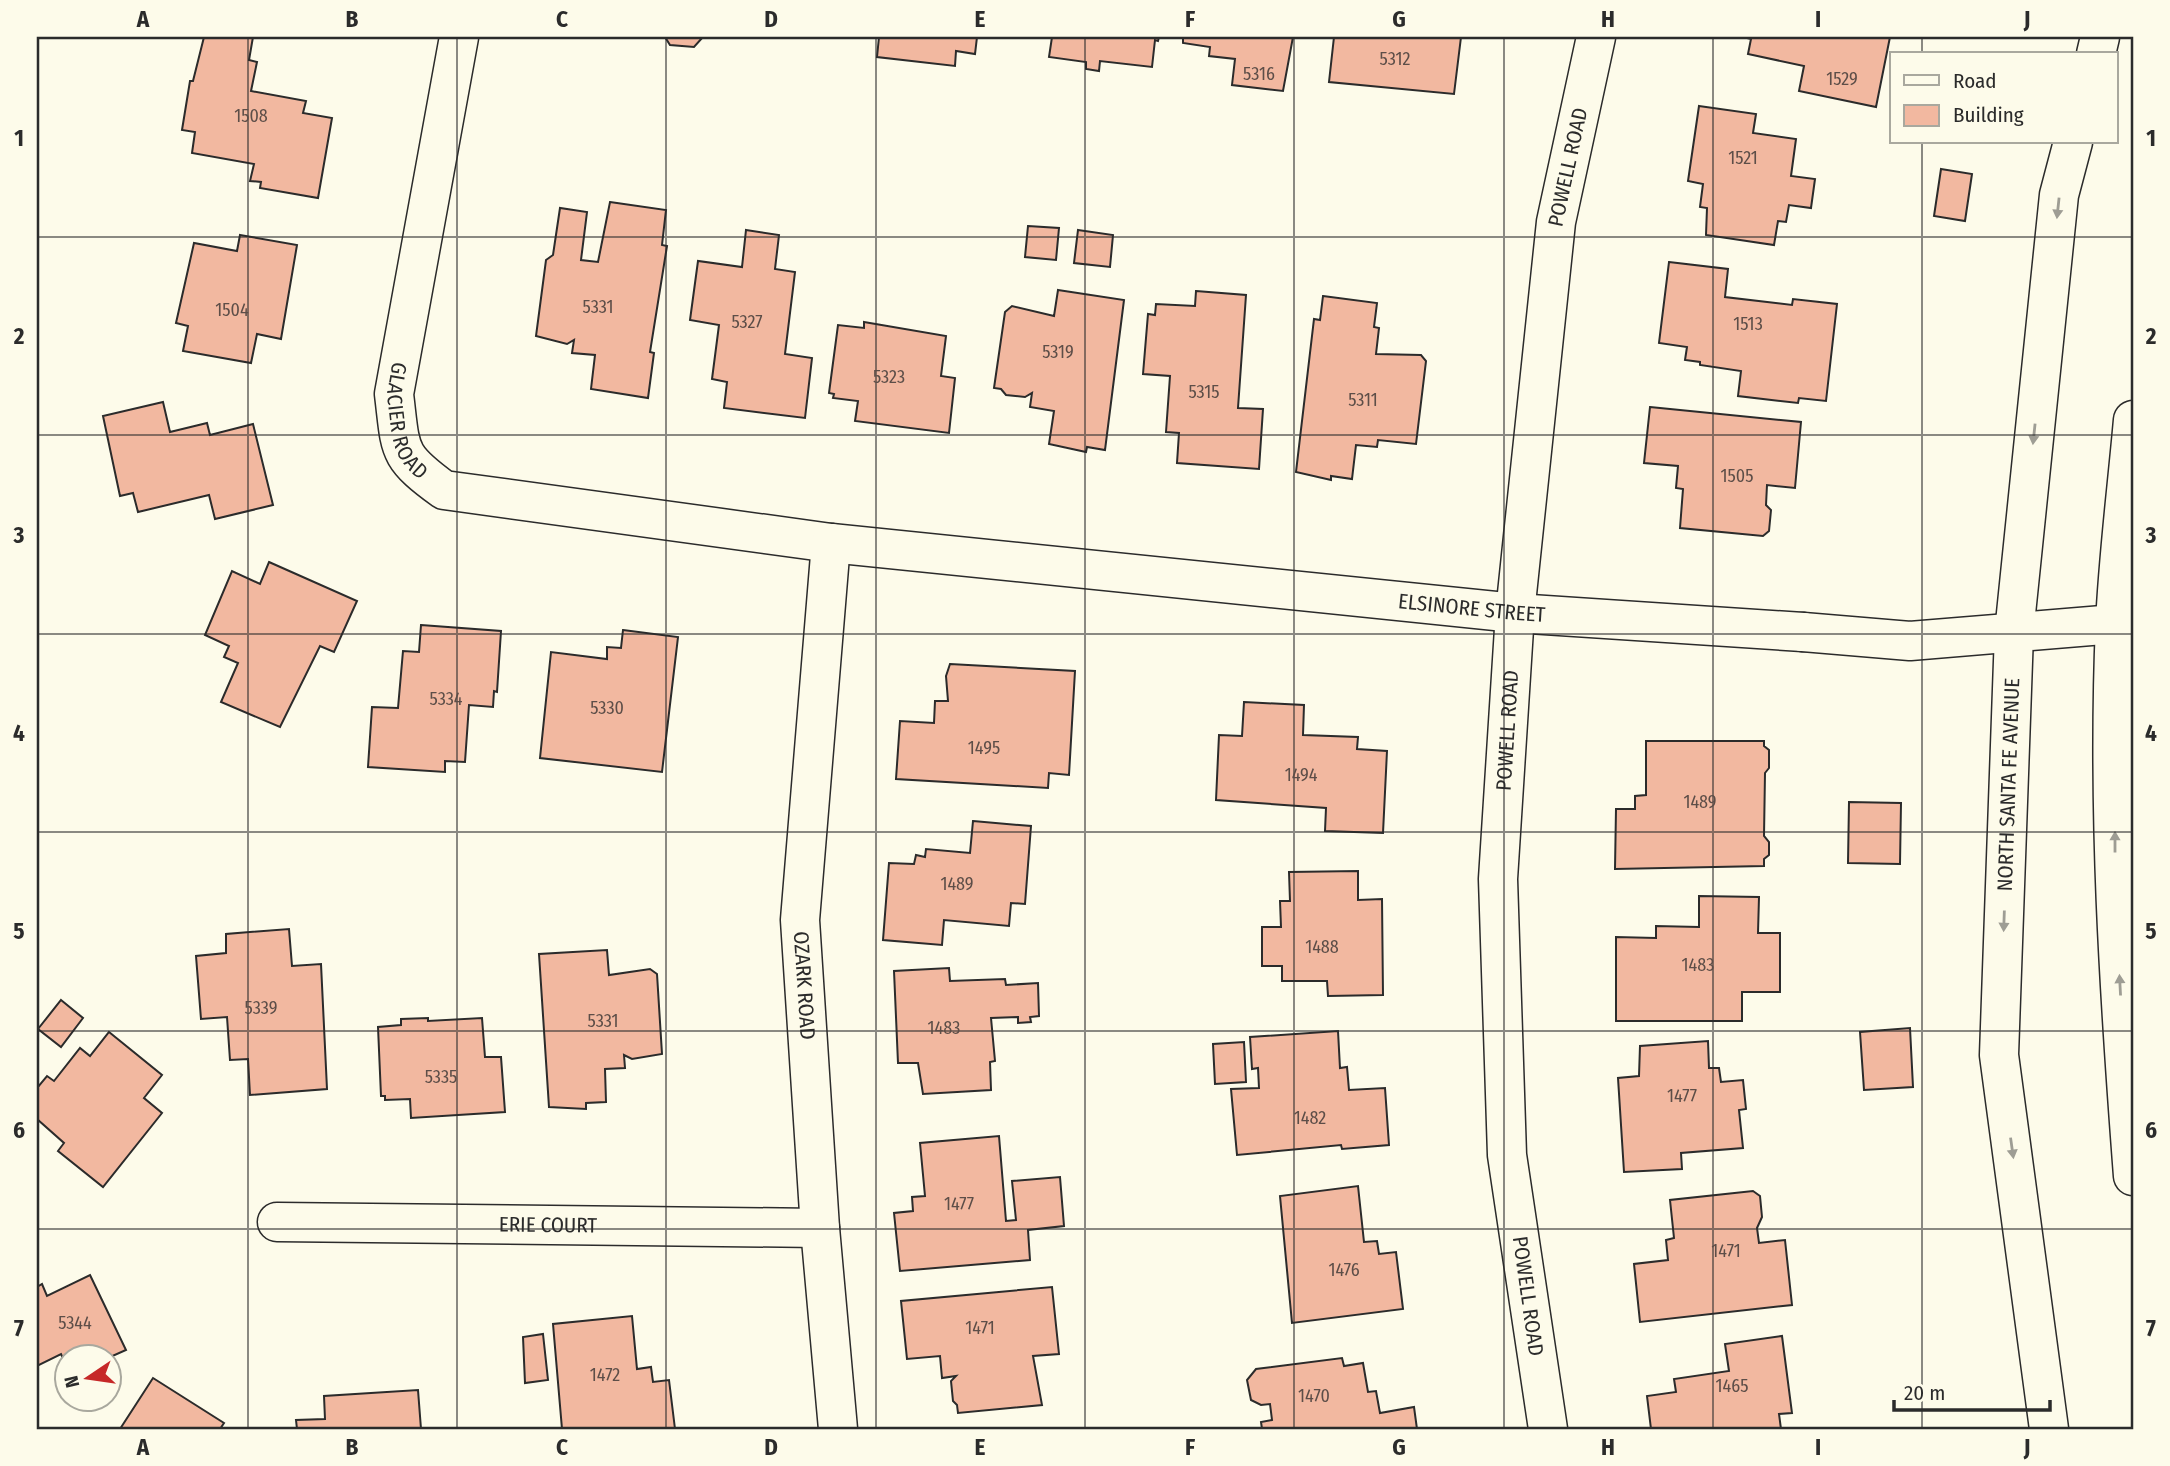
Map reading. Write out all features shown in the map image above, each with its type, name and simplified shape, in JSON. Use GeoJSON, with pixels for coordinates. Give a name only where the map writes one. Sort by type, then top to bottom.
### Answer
{"type":"FeatureCollection","features":[{"type":"Feature","properties":{"kind":"street","name":"GLACIER ROAD"},"geometry":{"type":"LineString","coordinates":[[459,37],[394,394],[400,449],[415,469],[444,490],[831,543]]}},
{"type":"Feature","properties":{"kind":"street","name":"POWELL ROAD"},"geometry":{"type":"LineString","coordinates":[[1548,1429],[1507,1155],[1498,879],[1515,613],[1556,222],[1596,37]]}},
{"type":"Feature","properties":{"kind":"street","name":"NORTH SANTA FE AVENUE"},"geometry":{"type":"LineString","coordinates":[[2049,1429],[1999,1055],[2014,633],[2059,195],[2072,144]]}},
{"type":"Feature","properties":{"kind":"street"},"geometry":{"type":"LineString","coordinates":[[2133,420],[2116,911],[2133,1176]]}},
{"type":"Feature","properties":{"kind":"street","name":"ELSINORE STREET"},"geometry":{"type":"LineString","coordinates":[[831,543],[1515,613],[1910,641],[2124,621]]}},
{"type":"Feature","properties":{"kind":"street","name":"OZARK ROAD"},"geometry":{"type":"LineString","coordinates":[[831,543],[800,920],[820,1228],[838,1429]]}},
{"type":"Feature","properties":{"kind":"street","name":"ERIE COURT"},"geometry":{"type":"LineString","coordinates":[[277,1222],[820,1228]]}},
{"type":"Feature","properties":{"kind":"building"},"geometry":{"type":"Polygon","coordinates":[[[204,37],[253,37],[249,60],[257,62],[251,91],[306,101],[303,113],[332,118],[318,198],[260,188],[261,182],[250,181],[254,164],[192,153],[195,132],[182,130],[190,81],[193,81],[204,37]]]}},
{"type":"Feature","properties":{"kind":"building"},"geometry":{"type":"Polygon","coordinates":[[[665,37],[703,37],[694,47],[670,45],[665,37]]]}},
{"type":"Feature","properties":{"kind":"building"},"geometry":{"type":"Polygon","coordinates":[[[879,37],[977,37],[975,54],[956,51],[955,66],[877,57],[879,37]]]}},
{"type":"Feature","properties":{"kind":"building"},"geometry":{"type":"Polygon","coordinates":[[[1052,37],[1159,37],[1158,41],[1155,40],[1152,67],[1100,61],[1099,71],[1086,69],[1086,62],[1049,57],[1052,37]]]}},
{"type":"Feature","properties":{"kind":"building"},"geometry":{"type":"Polygon","coordinates":[[[1183,37],[1293,37],[1283,91],[1232,85],[1235,59],[1209,56],[1210,47],[1183,43],[1183,37]]]}},
{"type":"Feature","properties":{"kind":"building"},"geometry":{"type":"Polygon","coordinates":[[[1334,37],[1461,37],[1454,94],[1329,82],[1334,37]]]}},
{"type":"Feature","properties":{"kind":"building"},"geometry":{"type":"Polygon","coordinates":[[[1743,37],[1890,37],[1876,107],[1799,91],[1804,66],[1748,54],[1751,39],[1743,37]]]}},
{"type":"Feature","properties":{"kind":"building"},"geometry":{"type":"Polygon","coordinates":[[[1699,106],[1756,114],[1753,133],[1796,139],[1791,176],[1815,179],[1811,208],[1789,205],[1786,222],[1778,221],[1774,245],[1706,235],[1707,208],[1700,207],[1703,184],[1688,181],[1699,106]]]}},
{"type":"Feature","properties":{"kind":"building"},"geometry":{"type":"Polygon","coordinates":[[[1941,169],[1972,174],[1965,221],[1934,216],[1941,169]]]}},
{"type":"Feature","properties":{"kind":"building"},"geometry":{"type":"Polygon","coordinates":[[[610,202],[666,210],[662,245],[667,246],[650,352],[654,353],[648,398],[591,389],[595,355],[572,353],[574,340],[567,344],[536,336],[546,260],[553,255],[560,208],[587,212],[581,260],[598,262],[610,202]]]}},
{"type":"Feature","properties":{"kind":"building"},"geometry":{"type":"Polygon","coordinates":[[[1028,226],[1059,228],[1056,260],[1025,257],[1028,226]]]}},
{"type":"Feature","properties":{"kind":"building"},"geometry":{"type":"Polygon","coordinates":[[[746,230],[779,235],[775,269],[795,272],[785,354],[812,358],[805,418],[724,408],[727,382],[712,379],[719,325],[690,320],[698,261],[742,267],[746,230]]]}},
{"type":"Feature","properties":{"kind":"building"},"geometry":{"type":"Polygon","coordinates":[[[1078,230],[1113,235],[1110,267],[1074,263],[1078,230]]]}},
{"type":"Feature","properties":{"kind":"building"},"geometry":{"type":"Polygon","coordinates":[[[240,235],[297,245],[281,339],[257,334],[251,363],[183,351],[188,326],[176,323],[194,243],[237,251],[240,235]]]}},
{"type":"Feature","properties":{"kind":"building"},"geometry":{"type":"Polygon","coordinates":[[[1669,262],[1728,269],[1725,297],[1792,305],[1793,299],[1837,304],[1826,401],[1799,398],[1798,403],[1738,396],[1741,371],[1685,360],[1687,347],[1659,343],[1669,262]]]}},
{"type":"Feature","properties":{"kind":"building"},"geometry":{"type":"Polygon","coordinates":[[[1058,290],[1124,300],[1105,450],[1087,447],[1086,452],[1049,444],[1054,411],[1030,407],[1032,393],[1025,397],[1006,395],[1001,389],[994,388],[1005,312],[1012,306],[1054,316],[1058,290]]]}},
{"type":"Feature","properties":{"kind":"building"},"geometry":{"type":"Polygon","coordinates":[[[1196,291],[1246,295],[1238,408],[1263,409],[1259,469],[1177,463],[1179,433],[1166,432],[1170,376],[1143,374],[1148,314],[1155,315],[1156,304],[1195,306],[1196,291]]]}},
{"type":"Feature","properties":{"kind":"building"},"geometry":{"type":"Polygon","coordinates":[[[1323,296],[1377,303],[1374,327],[1379,328],[1376,354],[1421,355],[1426,361],[1416,444],[1378,440],[1377,447],[1356,445],[1352,479],[1331,476],[1331,480],[1296,472],[1314,319],[1320,320],[1323,296]]]}},
{"type":"Feature","properties":{"kind":"building"},"geometry":{"type":"Polygon","coordinates":[[[864,322],[946,336],[941,376],[955,378],[949,433],[855,421],[858,401],[833,398],[834,394],[829,393],[838,325],[864,328],[864,322]]]}},
{"type":"Feature","properties":{"kind":"building"},"geometry":{"type":"Polygon","coordinates":[[[163,402],[170,432],[207,423],[210,435],[253,424],[273,505],[215,519],[209,495],[138,512],[133,493],[120,496],[103,416],[163,402]]]}},
{"type":"Feature","properties":{"kind":"building"},"geometry":{"type":"Polygon","coordinates":[[[1650,407],[1801,422],[1795,488],[1767,485],[1766,505],[1771,510],[1769,531],[1763,536],[1680,528],[1683,489],[1676,488],[1678,466],[1644,463],[1650,407]]]}},
{"type":"Feature","properties":{"kind":"building"},"geometry":{"type":"Polygon","coordinates":[[[269,562],[357,601],[334,652],[320,646],[280,727],[221,702],[238,663],[224,657],[229,646],[205,635],[232,571],[260,584],[269,562]]]}},
{"type":"Feature","properties":{"kind":"building"},"geometry":{"type":"Polygon","coordinates":[[[421,625],[501,631],[497,692],[494,691],[493,707],[469,705],[465,762],[445,761],[445,772],[368,767],[372,707],[398,708],[403,651],[419,652],[421,625]]]}},
{"type":"Feature","properties":{"kind":"building"},"geometry":{"type":"Polygon","coordinates":[[[623,630],[678,637],[662,772],[540,758],[551,652],[607,659],[607,647],[621,648],[623,630]]]}},
{"type":"Feature","properties":{"kind":"building"},"geometry":{"type":"Polygon","coordinates":[[[950,664],[1075,671],[1069,775],[1049,773],[1048,788],[896,779],[900,721],[934,723],[935,701],[948,701],[946,676],[950,664]]]}},
{"type":"Feature","properties":{"kind":"building"},"geometry":{"type":"Polygon","coordinates":[[[1244,702],[1304,705],[1303,735],[1358,737],[1357,749],[1387,751],[1383,833],[1325,831],[1326,808],[1216,800],[1219,735],[1242,736],[1244,702]]]}},
{"type":"Feature","properties":{"kind":"building"},"geometry":{"type":"Polygon","coordinates":[[[1646,741],[1764,741],[1764,746],[1769,750],[1769,768],[1765,773],[1764,836],[1769,842],[1769,855],[1764,859],[1764,866],[1615,869],[1616,809],[1635,809],[1635,796],[1646,795],[1646,741]]]}},
{"type":"Feature","properties":{"kind":"building"},"geometry":{"type":"Polygon","coordinates":[[[1849,802],[1901,803],[1900,864],[1848,863],[1849,802]]]}},
{"type":"Feature","properties":{"kind":"building"},"geometry":{"type":"Polygon","coordinates":[[[973,821],[1031,826],[1025,904],[1011,903],[1009,926],[944,920],[942,945],[883,940],[889,863],[914,864],[916,855],[925,857],[926,849],[970,853],[973,821]]]}},
{"type":"Feature","properties":{"kind":"building"},"geometry":{"type":"Polygon","coordinates":[[[1358,871],[1358,900],[1382,899],[1383,995],[1328,996],[1327,981],[1282,981],[1282,966],[1262,966],[1262,927],[1281,927],[1280,901],[1290,901],[1289,872],[1358,871]]]}},
{"type":"Feature","properties":{"kind":"building"},"geometry":{"type":"Polygon","coordinates":[[[1699,896],[1759,897],[1758,933],[1780,933],[1780,992],[1742,992],[1742,1021],[1616,1021],[1616,937],[1656,938],[1656,926],[1699,927],[1699,896]]]}},
{"type":"Feature","properties":{"kind":"building"},"geometry":{"type":"Polygon","coordinates":[[[289,929],[292,966],[321,964],[327,1089],[250,1095],[248,1059],[230,1060],[227,1017],[201,1019],[196,956],[226,953],[226,934],[289,929]]]}},
{"type":"Feature","properties":{"kind":"building"},"geometry":{"type":"Polygon","coordinates":[[[607,950],[609,975],[650,969],[657,974],[662,1054],[632,1059],[624,1055],[625,1068],[605,1069],[606,1102],[586,1103],[586,1109],[549,1107],[539,954],[607,950]]]}},
{"type":"Feature","properties":{"kind":"building"},"geometry":{"type":"Polygon","coordinates":[[[949,968],[950,981],[1005,979],[1006,985],[1038,983],[1039,1016],[1030,1017],[1031,1022],[1018,1023],[1018,1017],[991,1018],[995,1061],[990,1062],[991,1090],[923,1094],[918,1063],[898,1063],[894,971],[949,968]]]}},
{"type":"Feature","properties":{"kind":"building"},"geometry":{"type":"Polygon","coordinates":[[[61,1000],[83,1018],[61,1047],[38,1029],[61,1000]]]}},
{"type":"Feature","properties":{"kind":"building"},"geometry":{"type":"Polygon","coordinates":[[[428,1018],[428,1021],[482,1018],[485,1057],[501,1057],[505,1112],[411,1118],[410,1099],[385,1100],[385,1096],[381,1096],[378,1027],[401,1025],[401,1019],[428,1018]]]}},
{"type":"Feature","properties":{"kind":"building"},"geometry":{"type":"Polygon","coordinates":[[[1910,1028],[1913,1087],[1864,1090],[1860,1032],[1910,1028]]]}},
{"type":"Feature","properties":{"kind":"building"},"geometry":{"type":"Polygon","coordinates":[[[1338,1031],[1340,1068],[1347,1067],[1349,1090],[1385,1088],[1389,1145],[1342,1149],[1341,1145],[1237,1155],[1231,1089],[1259,1088],[1258,1068],[1252,1069],[1250,1037],[1338,1031]]]}},
{"type":"Feature","properties":{"kind":"building"},"geometry":{"type":"Polygon","coordinates":[[[109,1032],[162,1075],[144,1098],[162,1113],[103,1187],[58,1151],[64,1143],[37,1119],[37,1088],[47,1076],[54,1081],[80,1048],[90,1056],[109,1032]]]}},
{"type":"Feature","properties":{"kind":"building"},"geometry":{"type":"Polygon","coordinates":[[[1708,1041],[1709,1068],[1719,1068],[1721,1082],[1743,1080],[1746,1109],[1739,1110],[1743,1148],[1681,1153],[1682,1169],[1624,1172],[1618,1078],[1639,1076],[1640,1046],[1708,1041]]]}},
{"type":"Feature","properties":{"kind":"building"},"geometry":{"type":"Polygon","coordinates":[[[1244,1042],[1246,1082],[1215,1084],[1213,1044],[1244,1042]]]}},
{"type":"Feature","properties":{"kind":"building"},"geometry":{"type":"Polygon","coordinates":[[[999,1136],[1006,1221],[1016,1220],[1012,1181],[1060,1177],[1064,1226],[1028,1230],[1030,1260],[900,1271],[894,1213],[913,1211],[912,1197],[925,1196],[920,1143],[999,1136]]]}},
{"type":"Feature","properties":{"kind":"building"},"geometry":{"type":"Polygon","coordinates":[[[1358,1186],[1364,1242],[1377,1241],[1379,1254],[1396,1252],[1403,1309],[1292,1323],[1280,1196],[1358,1186]]]}},
{"type":"Feature","properties":{"kind":"building"},"geometry":{"type":"Polygon","coordinates":[[[1753,1191],[1760,1196],[1762,1217],[1757,1228],[1759,1243],[1785,1240],[1792,1305],[1640,1322],[1634,1264],[1668,1260],[1666,1240],[1674,1238],[1670,1200],[1753,1191]]]}},
{"type":"Feature","properties":{"kind":"building"},"geometry":{"type":"Polygon","coordinates":[[[90,1275],[126,1350],[122,1352],[122,1344],[52,1344],[52,1358],[37,1366],[37,1287],[42,1284],[47,1296],[90,1275]]]}},
{"type":"Feature","properties":{"kind":"building"},"geometry":{"type":"Polygon","coordinates":[[[1052,1287],[1059,1354],[1033,1356],[1042,1405],[958,1413],[957,1405],[953,1401],[951,1381],[956,1376],[942,1378],[940,1356],[907,1359],[901,1301],[1052,1287]]]}},
{"type":"Feature","properties":{"kind":"building"},"geometry":{"type":"Polygon","coordinates":[[[632,1316],[637,1369],[651,1367],[653,1382],[669,1380],[675,1429],[562,1429],[553,1324],[632,1316]]]}},
{"type":"Feature","properties":{"kind":"building"},"geometry":{"type":"Polygon","coordinates":[[[543,1334],[548,1380],[525,1383],[523,1337],[543,1334]]]}},
{"type":"Feature","properties":{"kind":"building"},"geometry":{"type":"Polygon","coordinates":[[[1782,1336],[1792,1413],[1779,1414],[1781,1429],[1651,1429],[1647,1396],[1676,1392],[1674,1379],[1729,1371],[1725,1344],[1782,1336]]]}},
{"type":"Feature","properties":{"kind":"building"},"geometry":{"type":"Polygon","coordinates":[[[1342,1358],[1344,1366],[1363,1363],[1368,1392],[1376,1391],[1380,1413],[1414,1407],[1417,1429],[1262,1429],[1261,1422],[1272,1420],[1270,1404],[1261,1405],[1251,1400],[1247,1380],[1256,1369],[1342,1358]]]}},
{"type":"Feature","properties":{"kind":"building"},"geometry":{"type":"Polygon","coordinates":[[[153,1378],[224,1423],[220,1429],[120,1429],[153,1378]]]}},
{"type":"Feature","properties":{"kind":"building"},"geometry":{"type":"Polygon","coordinates":[[[418,1390],[421,1429],[297,1429],[296,1420],[325,1419],[324,1396],[418,1390]]]}}]}
